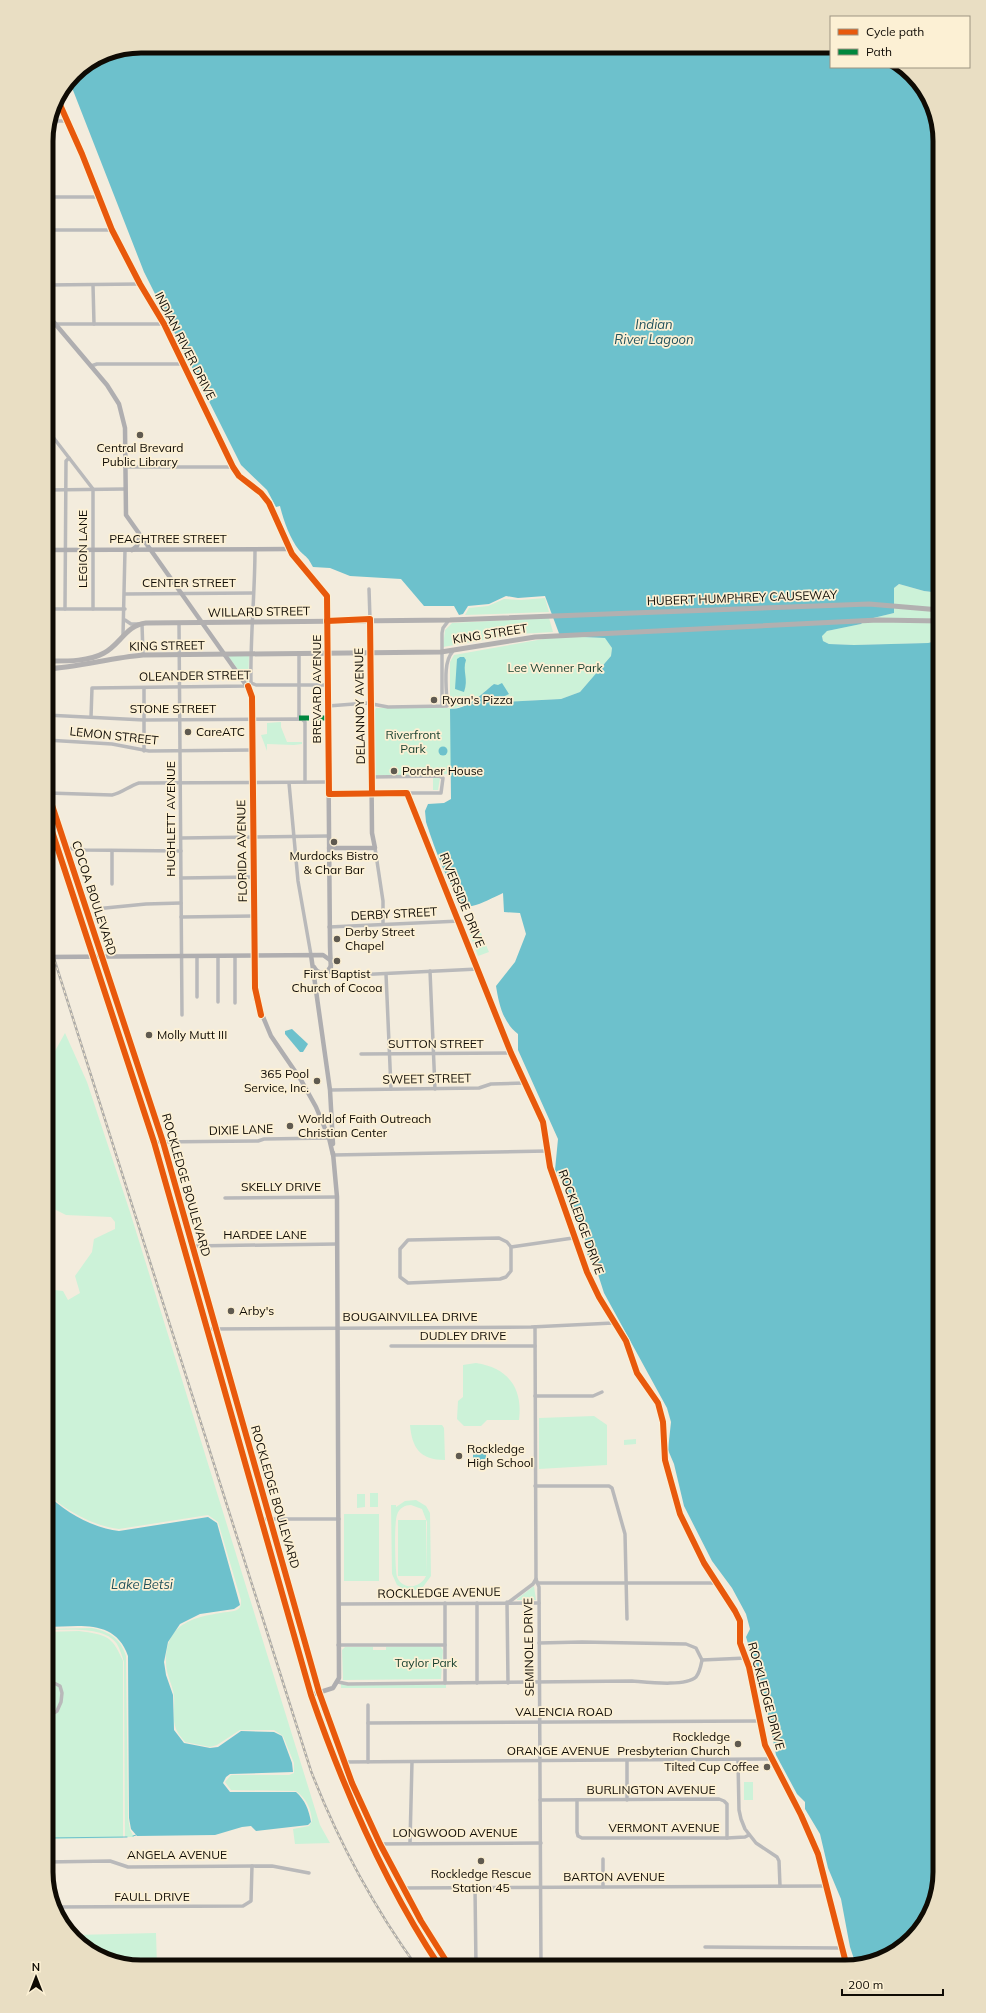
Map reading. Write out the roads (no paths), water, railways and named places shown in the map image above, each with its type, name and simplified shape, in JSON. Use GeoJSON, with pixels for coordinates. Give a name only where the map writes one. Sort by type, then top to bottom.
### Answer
{"type":"FeatureCollection","features":[{"type":"Feature","properties":{"kind":"main road","name":"HUBERT HUMPHREY CAUSEWAY"},"geometry":{"type":"LineString","coordinates":[[544,616],[847,604],[901,605],[933,609]]}},
{"type":"Feature","properties":{"kind":"main road","name":"WILLARD STREET"},"geometry":{"type":"LineString","coordinates":[[53,661],[82,659],[103,654],[123,635],[142,624],[252,623],[370,619],[450,620],[544,616]]}},
{"type":"Feature","properties":{"kind":"main road","name":"KING STREET"},"geometry":{"type":"LineString","coordinates":[[53,669],[76,667],[112,658],[143,655],[441,652],[522,638],[551,636],[907,620],[933,621]]}},
{"type":"Feature","properties":{"kind":"main road","name":"COCOA BOULEVARD"},"geometry":{"type":"LineString","coordinates":[[53,810],[121,1016]]}},
{"type":"Feature","properties":{"kind":"main road","name":"COCOA BOULEVARD"},"geometry":{"type":"LineString","coordinates":[[53,835],[113,1016]]}},
{"type":"Feature","properties":{"kind":"main road"},"geometry":{"type":"LineString","coordinates":[[55,841],[66,848]]}},
{"type":"Feature","properties":{"kind":"main road"},"geometry":{"type":"LineString","coordinates":[[62,862],[72,869]]}},
{"type":"Feature","properties":{"kind":"main road","name":"ROCKLEDGE BOULEVARD"},"geometry":{"type":"LineString","coordinates":[[113,1016],[154,1142],[311,1695],[335,1763],[370,1844],[400,1901],[435,1960]]}},
{"type":"Feature","properties":{"kind":"main road","name":"ROCKLEDGE BOULEVARD"},"geometry":{"type":"LineString","coordinates":[[121,1016],[162,1142],[319,1692],[349,1776],[380,1844],[402,1888],[446,1960]]}},
{"type":"Feature","properties":{"kind":"main road"},"geometry":{"type":"LineString","coordinates":[[121,1041],[133,1050]]}},
{"type":"Feature","properties":{"kind":"main road"},"geometry":{"type":"LineString","coordinates":[[181,1235],[192,1246]]}},
{"type":"Feature","properties":{"kind":"main road"},"geometry":{"type":"LineString","coordinates":[[231,1414],[243,1425]]}},
{"type":"Feature","properties":{"kind":"main road"},"geometry":{"type":"LineString","coordinates":[[238,1439],[250,1449]]}},
{"type":"Feature","properties":{"kind":"main road"},"geometry":{"type":"LineString","coordinates":[[277,1576],[289,1590]]}},
{"type":"Feature","properties":{"kind":"main road"},"geometry":{"type":"LineString","coordinates":[[282,1595],[288,1598],[294,1605]]}},
{"type":"Feature","properties":{"kind":"main road"},"geometry":{"type":"LineString","coordinates":[[331,1752],[344,1762]]}},
{"type":"Feature","properties":{"kind":"main road"},"geometry":{"type":"LineString","coordinates":[[335,1763],[349,1776]]}},
{"type":"Feature","properties":{"kind":"main road"},"geometry":{"type":"LineString","coordinates":[[425,1944],[441,1952]]}},
{"type":"Feature","properties":{"kind":"street","name":"INDIAN RIVER DRIVE"},"geometry":{"type":"LineString","coordinates":[[60,106],[82,154],[112,230],[140,284],[164,324],[234,467],[239,476],[261,493],[269,503],[290,549],[297,560],[320,587]]}},
{"type":"Feature","properties":{"kind":"street"},"geometry":{"type":"LineString","coordinates":[[56,121],[67,121]]}},
{"type":"Feature","properties":{"kind":"street"},"geometry":{"type":"LineString","coordinates":[[53,197],[98,197]]}},
{"type":"Feature","properties":{"kind":"street"},"geometry":{"type":"LineString","coordinates":[[53,230],[112,230]]}},
{"type":"Feature","properties":{"kind":"street"},"geometry":{"type":"LineString","coordinates":[[93,284],[94,324]]}},
{"type":"Feature","properties":{"kind":"street"},"geometry":{"type":"LineString","coordinates":[[53,285],[140,284]]}},
{"type":"Feature","properties":{"kind":"street"},"geometry":{"type":"LineString","coordinates":[[53,322],[114,393],[119,404],[124,428],[126,515],[183,593],[201,623],[249,684]]}},
{"type":"Feature","properties":{"kind":"street"},"geometry":{"type":"LineString","coordinates":[[55,324],[164,324]]}},
{"type":"Feature","properties":{"kind":"street"},"geometry":{"type":"LineString","coordinates":[[91,366],[97,364],[183,364]]}},
{"type":"Feature","properties":{"kind":"street"},"geometry":{"type":"LineString","coordinates":[[53,437],[93,489]]}},
{"type":"Feature","properties":{"kind":"street"},"geometry":{"type":"LineString","coordinates":[[65,609],[66,461],[69,458]]}},
{"type":"Feature","properties":{"kind":"street"},"geometry":{"type":"LineString","coordinates":[[125,467],[234,467]]}},
{"type":"Feature","properties":{"kind":"street","name":"LEGION LANE"},"geometry":{"type":"LineString","coordinates":[[93,489],[93,609]]}},
{"type":"Feature","properties":{"kind":"street"},"geometry":{"type":"LineString","coordinates":[[53,490],[125,490]]}},
{"type":"Feature","properties":{"kind":"street"},"geometry":{"type":"LineString","coordinates":[[132,550],[138,546],[140,535]]}},
{"type":"Feature","properties":{"kind":"street","name":"FLORIDA AVENUE"},"geometry":{"type":"LineString","coordinates":[[255,549],[255,588],[253,593],[249,684],[252,697],[255,988],[261,1015],[271,1036],[301,1080],[324,1125],[333,1155]]}},
{"type":"Feature","properties":{"kind":"street","name":"PEACHTREE STREET"},"geometry":{"type":"LineString","coordinates":[[53,550],[290,549]]}},
{"type":"Feature","properties":{"kind":"street"},"geometry":{"type":"LineString","coordinates":[[123,635],[125,619],[125,550]]}},
{"type":"Feature","properties":{"kind":"street","name":"BREVARD AVENUE"},"geometry":{"type":"LineString","coordinates":[[320,587],[327,596],[329,927],[331,965],[334,976]]}},
{"type":"Feature","properties":{"kind":"street","name":"DELANNOY AVENUE"},"geometry":{"type":"LineString","coordinates":[[369,589],[372,833],[383,901],[383,924]]}},
{"type":"Feature","properties":{"kind":"street","name":"CENTER STREET"},"geometry":{"type":"LineString","coordinates":[[125,594],[253,593]]}},
{"type":"Feature","properties":{"kind":"street"},"geometry":{"type":"LineString","coordinates":[[53,609],[125,609]]}},
{"type":"Feature","properties":{"kind":"street"},"geometry":{"type":"LineString","coordinates":[[125,619],[131,624],[142,624],[143,655]]}},
{"type":"Feature","properties":{"kind":"street"},"geometry":{"type":"LineString","coordinates":[[442,706],[441,652],[443,628],[450,620]]}},
{"type":"Feature","properties":{"kind":"street","name":"HUGHLETT AVENUE"},"geometry":{"type":"LineString","coordinates":[[179,623],[182,1015]]}},
{"type":"Feature","properties":{"kind":"street"},"geometry":{"type":"LineString","coordinates":[[328,706],[370,704],[388,707],[447,706],[447,666],[449,656],[453,650]]}},
{"type":"Feature","properties":{"kind":"street"},"geometry":{"type":"LineString","coordinates":[[299,654],[299,718],[305,722],[305,782]]}},
{"type":"Feature","properties":{"kind":"street","name":"OLEANDER STREET"},"geometry":{"type":"LineString","coordinates":[[91,717],[92,688],[144,688],[249,684],[327,685]]}},
{"type":"Feature","properties":{"kind":"street"},"geometry":{"type":"LineString","coordinates":[[144,688],[144,751]]}},
{"type":"Feature","properties":{"kind":"street","name":"STONE STREET"},"geometry":{"type":"LineString","coordinates":[[53,715],[144,720],[299,718]]}},
{"type":"Feature","properties":{"kind":"street","name":"LEMON STREET"},"geometry":{"type":"LineString","coordinates":[[53,740],[112,744],[144,751],[252,750]]}},
{"type":"Feature","properties":{"kind":"street"},"geometry":{"type":"LineString","coordinates":[[329,794],[442,793],[443,778],[439,776],[372,777]]}},
{"type":"Feature","properties":{"kind":"street"},"geometry":{"type":"LineString","coordinates":[[53,793],[112,795],[118,794],[131,785],[139,783],[328,782]]}},
{"type":"Feature","properties":{"kind":"street"},"geometry":{"type":"LineString","coordinates":[[289,783],[298,881],[313,965],[330,1090],[333,1155],[337,1197],[339,1519],[338,1680],[333,1688],[311,1695]]}},
{"type":"Feature","properties":{"kind":"street","name":"RIVERSIDE DRIVE"},"geometry":{"type":"LineString","coordinates":[[408,793],[496,1015]]}},
{"type":"Feature","properties":{"kind":"street"},"geometry":{"type":"LineString","coordinates":[[181,838],[329,836]]}},
{"type":"Feature","properties":{"kind":"street"},"geometry":{"type":"LineString","coordinates":[[66,848],[112,851],[181,851]]}},
{"type":"Feature","properties":{"kind":"street"},"geometry":{"type":"LineString","coordinates":[[329,848],[375,848]]}},
{"type":"Feature","properties":{"kind":"street"},"geometry":{"type":"LineString","coordinates":[[112,851],[112,884]]}},
{"type":"Feature","properties":{"kind":"street"},"geometry":{"type":"LineString","coordinates":[[181,878],[253,877]]}},
{"type":"Feature","properties":{"kind":"street"},"geometry":{"type":"LineString","coordinates":[[95,909],[146,904],[181,903]]}},
{"type":"Feature","properties":{"kind":"street"},"geometry":{"type":"LineString","coordinates":[[181,917],[254,916]]}},
{"type":"Feature","properties":{"kind":"street","name":"DERBY STREET"},"geometry":{"type":"LineString","coordinates":[[329,927],[460,921]]}},
{"type":"Feature","properties":{"kind":"street"},"geometry":{"type":"LineString","coordinates":[[330,949],[326,954],[316,957],[313,965],[316,971],[334,976],[478,969]]}},
{"type":"Feature","properties":{"kind":"street"},"geometry":{"type":"LineString","coordinates":[[53,957],[322,955],[329,958],[331,965],[315,980]]}},
{"type":"Feature","properties":{"kind":"street"},"geometry":{"type":"LineString","coordinates":[[197,956],[197,997]]}},
{"type":"Feature","properties":{"kind":"street"},"geometry":{"type":"LineString","coordinates":[[218,956],[218,1002]]}},
{"type":"Feature","properties":{"kind":"street"},"geometry":{"type":"LineString","coordinates":[[235,956],[235,1003]]}},
{"type":"Feature","properties":{"kind":"street"},"geometry":{"type":"LineString","coordinates":[[430,971],[435,1089]]}},
{"type":"Feature","properties":{"kind":"street"},"geometry":{"type":"LineString","coordinates":[[386,974],[391,1089]]}},
{"type":"Feature","properties":{"kind":"street","name":"ROCKLEDGE DRIVE"},"geometry":{"type":"LineString","coordinates":[[496,1015],[524,1083],[543,1122],[550,1167],[561,1196],[573,1238],[593,1285],[613,1323],[626,1341],[637,1373],[658,1403],[663,1422],[665,1460],[680,1514],[704,1563],[740,1621],[740,1643],[746,1658],[759,1721],[771,1759],[810,1834],[818,1854],[845,1960]]}},
{"type":"Feature","properties":{"kind":"street","name":"SUTTON STREET"},"geometry":{"type":"LineString","coordinates":[[361,1054],[511,1053]]}},
{"type":"Feature","properties":{"kind":"street","name":"SWEET STREET"},"geometry":{"type":"LineString","coordinates":[[330,1090],[478,1088],[492,1084],[524,1083]]}},
{"type":"Feature","properties":{"kind":"street"},"geometry":{"type":"LineString","coordinates":[[324,1125],[330,1121],[332,1116]]}},
{"type":"Feature","properties":{"kind":"street","name":"DIXIE LANE"},"geometry":{"type":"LineString","coordinates":[[154,1142],[258,1141],[264,1139],[329,1138]]}},
{"type":"Feature","properties":{"kind":"street"},"geometry":{"type":"LineString","coordinates":[[333,1155],[547,1152]]}},
{"type":"Feature","properties":{"kind":"street","name":"SKELLY DRIVE"},"geometry":{"type":"LineString","coordinates":[[225,1198],[337,1197]]}},
{"type":"Feature","properties":{"kind":"street"},"geometry":{"type":"LineString","coordinates":[[498,1238],[507,1242],[511,1247],[511,1271],[506,1277],[500,1279],[408,1283],[400,1277],[400,1249],[408,1240],[498,1238]]}},
{"type":"Feature","properties":{"kind":"street"},"geometry":{"type":"LineString","coordinates":[[511,1247],[573,1238]]}},
{"type":"Feature","properties":{"kind":"street","name":"HARDEE LANE"},"geometry":{"type":"LineString","coordinates":[[192,1246],[337,1244]]}},
{"type":"Feature","properties":{"kind":"street","name":"BOUGAINVILLEA DRIVE"},"geometry":{"type":"LineString","coordinates":[[207,1329],[535,1327],[544,1325],[613,1323]]}},
{"type":"Feature","properties":{"kind":"street","name":"SEMINOLE DRIVE"},"geometry":{"type":"LineString","coordinates":[[535,1327],[536,1579],[539,1603],[540,1644],[541,1960]]}},
{"type":"Feature","properties":{"kind":"street","name":"DUDLEY DRIVE"},"geometry":{"type":"LineString","coordinates":[[391,1346],[535,1346]]}},
{"type":"Feature","properties":{"kind":"street"},"geometry":{"type":"LineString","coordinates":[[535,1396],[593,1396],[602,1392]]}},
{"type":"Feature","properties":{"kind":"street"},"geometry":{"type":"LineString","coordinates":[[535,1486],[609,1486],[612,1488],[624,1527],[626,1619]]}},
{"type":"Feature","properties":{"kind":"street"},"geometry":{"type":"LineString","coordinates":[[260,1518],[339,1519]]}},
{"type":"Feature","properties":{"kind":"street"},"geometry":{"type":"LineString","coordinates":[[508,1683],[508,1602],[533,1584],[536,1579]]}},
{"type":"Feature","properties":{"kind":"street"},"geometry":{"type":"LineString","coordinates":[[537,1583],[717,1583]]}},
{"type":"Feature","properties":{"kind":"street"},"geometry":{"type":"LineString","coordinates":[[445,1603],[445,1683]]}},
{"type":"Feature","properties":{"kind":"street"},"geometry":{"type":"LineString","coordinates":[[477,1603],[477,1683]]}},
{"type":"Feature","properties":{"kind":"street","name":"ROCKLEDGE AVENUE"},"geometry":{"type":"LineString","coordinates":[[339,1604],[539,1603]]}},
{"type":"Feature","properties":{"kind":"street"},"geometry":{"type":"LineString","coordinates":[[338,1680],[348,1684],[632,1681],[656,1683],[686,1681],[696,1676],[702,1660],[696,1648],[686,1644],[582,1642],[540,1644]]}},
{"type":"Feature","properties":{"kind":"street"},"geometry":{"type":"LineString","coordinates":[[338,1645],[445,1645]]}},
{"type":"Feature","properties":{"kind":"street"},"geometry":{"type":"LineString","coordinates":[[702,1660],[746,1658]]}},
{"type":"Feature","properties":{"kind":"street"},"geometry":{"type":"LineString","coordinates":[[53,1683],[60,1686],[62,1692],[57,1711],[53,1714]]}},
{"type":"Feature","properties":{"kind":"street"},"geometry":{"type":"LineString","coordinates":[[368,1705],[368,1762]]}},
{"type":"Feature","properties":{"kind":"street","name":"VALENCIA ROAD"},"geometry":{"type":"LineString","coordinates":[[368,1723],[759,1721]]}},
{"type":"Feature","properties":{"kind":"street","name":"ORANGE AVENUE"},"geometry":{"type":"LineString","coordinates":[[344,1762],[738,1761],[771,1759]]}},
{"type":"Feature","properties":{"kind":"street"},"geometry":{"type":"LineString","coordinates":[[627,1761],[627,1800]]}},
{"type":"Feature","properties":{"kind":"street"},"geometry":{"type":"LineString","coordinates":[[738,1761],[739,1810],[745,1829],[756,1843],[777,1857],[779,1861],[780,1886]]}},
{"type":"Feature","properties":{"kind":"street"},"geometry":{"type":"LineString","coordinates":[[410,1843],[412,1762]]}},
{"type":"Feature","properties":{"kind":"street","name":"BURLINGTON AVENUE"},"geometry":{"type":"LineString","coordinates":[[540,1800],[724,1801],[727,1804],[727,1838]]}},
{"type":"Feature","properties":{"kind":"street","name":"VERMONT AVENUE"},"geometry":{"type":"LineString","coordinates":[[577,1800],[578,1836],[582,1838],[727,1838],[745,1837],[749,1834]]}},
{"type":"Feature","properties":{"kind":"street","name":"LONGWOOD AVENUE"},"geometry":{"type":"LineString","coordinates":[[370,1844],[541,1843]]}},
{"type":"Feature","properties":{"kind":"street"},"geometry":{"type":"LineString","coordinates":[[603,1860],[603,1888]]}},
{"type":"Feature","properties":{"kind":"street","name":"ANGELA AVENUE"},"geometry":{"type":"LineString","coordinates":[[53,1862],[110,1862],[128,1866],[272,1866],[309,1873]]}},
{"type":"Feature","properties":{"kind":"street","name":"FAULL DRIVE"},"geometry":{"type":"LineString","coordinates":[[60,1907],[243,1906],[250,1903],[252,1898],[252,1866]]}},
{"type":"Feature","properties":{"kind":"street","name":"BARTON AVENUE"},"geometry":{"type":"LineString","coordinates":[[402,1888],[827,1886]]}},
{"type":"Feature","properties":{"kind":"street"},"geometry":{"type":"LineString","coordinates":[[475,1888],[476,1960]]}},
{"type":"Feature","properties":{"kind":"street"},"geometry":{"type":"LineString","coordinates":[[705,1947],[842,1948]]}},
{"type":"Feature","properties":{"kind":"water","name":"Indian River Lagoon"},"geometry":{"type":"Polygon","coordinates":[[[141,53],[830,53],[830,68],[894,68],[915,87],[926,107],[933,135],[933,592],[899,584],[894,588],[894,613],[865,620],[861,624],[827,631],[822,636],[823,641],[829,644],[854,645],[933,642],[933,1878],[928,1900],[918,1921],[903,1938],[879,1953],[868,1957],[854,1959],[850,1947],[841,1899],[828,1868],[820,1834],[805,1809],[805,1802],[797,1794],[776,1755],[764,1695],[746,1637],[750,1629],[746,1614],[732,1588],[712,1561],[684,1506],[674,1464],[668,1450],[671,1422],[667,1408],[604,1293],[596,1268],[587,1254],[585,1238],[574,1217],[564,1183],[555,1170],[558,1139],[518,1050],[518,1034],[505,1019],[502,1013],[496,986],[515,962],[526,934],[520,913],[504,912],[503,893],[476,905],[472,906],[465,904],[458,896],[444,870],[426,822],[425,811],[428,804],[444,803],[451,799],[450,709],[462,707],[468,704],[494,684],[498,685],[502,683],[509,694],[499,699],[505,702],[561,699],[580,692],[611,656],[612,648],[605,638],[560,636],[545,596],[518,598],[506,596],[489,604],[468,606],[463,614],[459,615],[454,606],[424,606],[401,579],[350,576],[330,568],[313,567],[308,558],[299,550],[287,529],[280,506],[276,507],[267,490],[241,465],[144,272],[72,86],[83,75],[97,65],[107,60],[124,55],[141,53]]]}},
{"type":"Feature","properties":{"kind":"water"},"geometry":{"type":"Polygon","coordinates":[[[464,657],[466,660],[466,683],[464,692],[455,689],[457,659],[464,657]]]}},
{"type":"Feature","properties":{"kind":"water"},"geometry":{"type":"Polygon","coordinates":[[[441,747],[445,747],[447,751],[445,755],[441,755],[439,753],[439,749],[441,747]]]}},
{"type":"Feature","properties":{"kind":"water"},"geometry":{"type":"Polygon","coordinates":[[[292,1029],[308,1044],[303,1052],[300,1052],[285,1034],[285,1031],[292,1029]]]}},
{"type":"Feature","properties":{"kind":"water"},"geometry":{"type":"Polygon","coordinates":[[[473,1452],[486,1452],[486,1459],[481,1459],[481,1464],[473,1464],[473,1452]]]}},
{"type":"Feature","properties":{"kind":"water","name":"Lake Betsi"},"geometry":{"type":"Polygon","coordinates":[[[53,1500],[70,1513],[89,1523],[119,1531],[208,1517],[217,1523],[240,1605],[234,1609],[200,1614],[180,1624],[168,1642],[164,1662],[166,1675],[173,1695],[174,1730],[184,1743],[210,1748],[218,1747],[241,1731],[274,1732],[282,1736],[292,1763],[293,1772],[230,1774],[226,1777],[223,1783],[230,1792],[296,1792],[302,1798],[308,1809],[311,1822],[308,1825],[256,1831],[251,1826],[242,1827],[215,1835],[137,1836],[131,1829],[129,1818],[128,1656],[122,1644],[114,1635],[105,1630],[83,1626],[53,1627],[53,1500]]]}},
{"type":"Feature","properties":{"kind":"waterway"},"geometry":{"type":"LineString","coordinates":[[53,1838],[127,1837]]}},
{"type":"Feature","properties":{"kind":"railway"},"geometry":{"type":"LineString","coordinates":[[53,955],[311,1771],[333,1823],[371,1897],[412,1960]]}},
{"type":"Feature","properties":{"kind":"place","name":"Central Brevard Public Library"},"geometry":{"type":"Point","coordinates":[140,435]}},
{"type":"Feature","properties":{"kind":"place","name":"Ryan's Pizza"},"geometry":{"type":"Point","coordinates":[434,700]}},
{"type":"Feature","properties":{"kind":"place","name":"CareATC"},"geometry":{"type":"Point","coordinates":[188,732]}},
{"type":"Feature","properties":{"kind":"place","name":"Porcher House"},"geometry":{"type":"Point","coordinates":[394,771]}},
{"type":"Feature","properties":{"kind":"place","name":"Murdocks Bistro & Char Bar"},"geometry":{"type":"Point","coordinates":[334,842]}},
{"type":"Feature","properties":{"kind":"place","name":"Derby Street Chapel"},"geometry":{"type":"Point","coordinates":[337,939]}},
{"type":"Feature","properties":{"kind":"place","name":"First Baptist Church of Cocoa"},"geometry":{"type":"Point","coordinates":[337,961]}},
{"type":"Feature","properties":{"kind":"place","name":"Molly Mutt III"},"geometry":{"type":"Point","coordinates":[149,1035]}},
{"type":"Feature","properties":{"kind":"place","name":"365 Pool Service, Inc."},"geometry":{"type":"Point","coordinates":[317,1081]}},
{"type":"Feature","properties":{"kind":"place","name":"World of Faith Outreach Christian Center"},"geometry":{"type":"Point","coordinates":[290,1126]}},
{"type":"Feature","properties":{"kind":"place","name":"Arby's"},"geometry":{"type":"Point","coordinates":[231,1311]}},
{"type":"Feature","properties":{"kind":"place","name":"Rockledge High School"},"geometry":{"type":"Point","coordinates":[459,1456]}},
{"type":"Feature","properties":{"kind":"place","name":"Rockledge Presbyterian Church"},"geometry":{"type":"Point","coordinates":[738,1744]}},
{"type":"Feature","properties":{"kind":"place","name":"Tilted Cup Coffee"},"geometry":{"type":"Point","coordinates":[767,1767]}},
{"type":"Feature","properties":{"kind":"place","name":"Rockledge Rescue Station 45"},"geometry":{"type":"Point","coordinates":[481,1861]}},
{"type":"Feature","properties":{"kind":"park label","name":"Lee Wenner Park"},"geometry":{"type":"Point","coordinates":[555,668]}},
{"type":"Feature","properties":{"kind":"park label","name":"Riverfront Park"},"geometry":{"type":"Point","coordinates":[413,742]}},
{"type":"Feature","properties":{"kind":"park label","name":"Taylor Park"},"geometry":{"type":"Point","coordinates":[426,1663]}}]}
